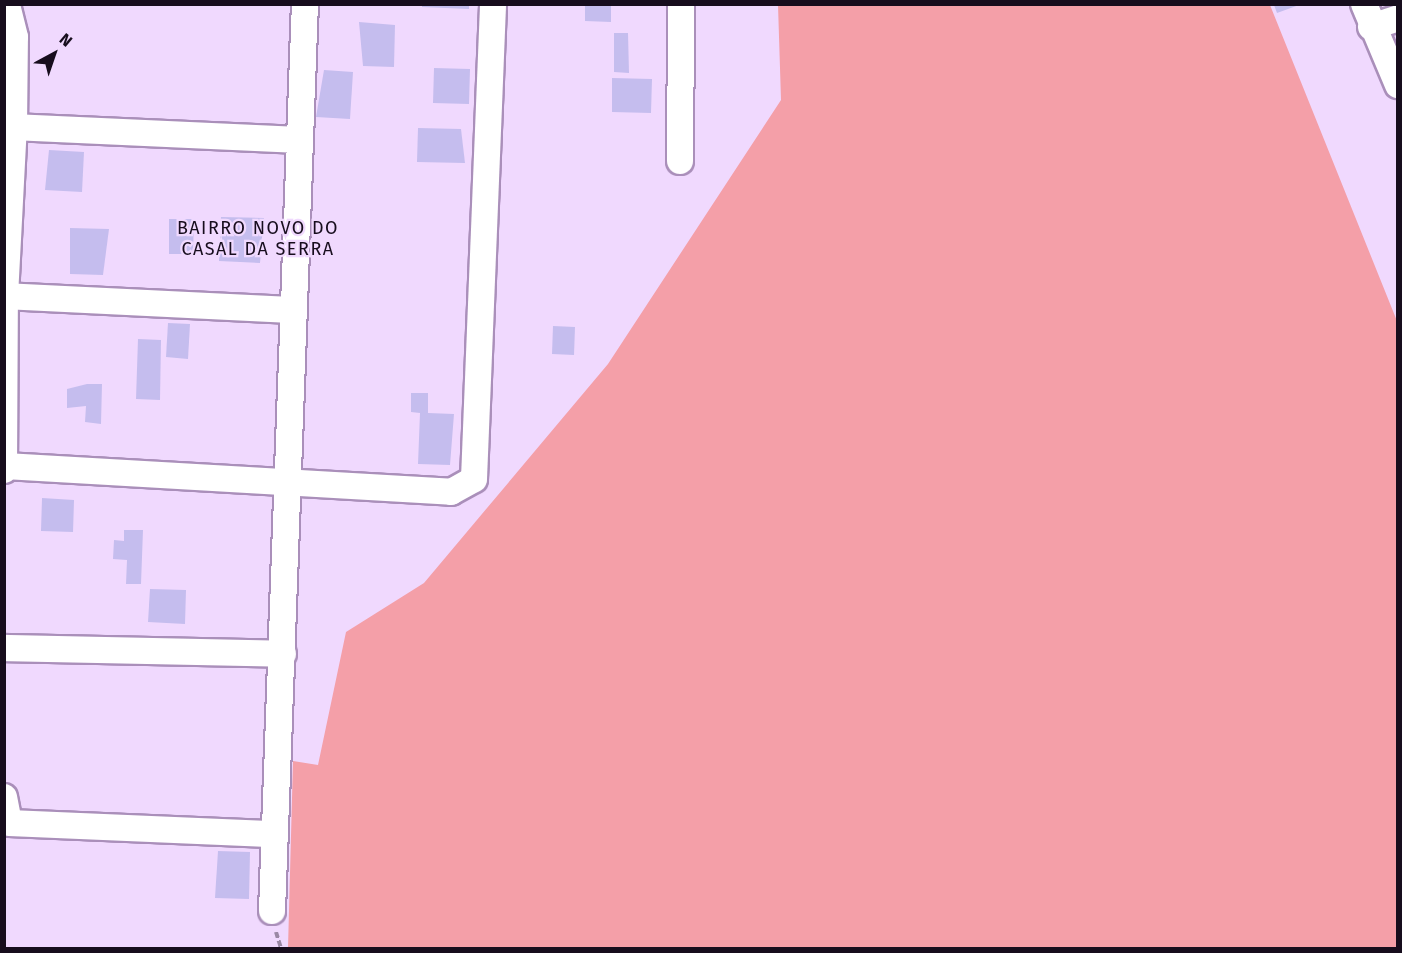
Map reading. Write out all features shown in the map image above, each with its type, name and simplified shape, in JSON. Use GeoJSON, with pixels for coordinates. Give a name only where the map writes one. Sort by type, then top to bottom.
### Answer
{"type":"FeatureCollection","features":[{"type":"Feature","properties":{"kind":"street"},"geometry":{"type":"LineString","coordinates":[[7,4],[15,37],[14,127],[5,296],[5,468],[289,486],[451,492],[474,479],[493,4]]}},
{"type":"Feature","properties":{"kind":"street"},"geometry":{"type":"LineString","coordinates":[[272,911],[289,486],[304,4]]}},
{"type":"Feature","properties":{"kind":"street"},"geometry":{"type":"LineString","coordinates":[[680,161],[681,4]]}},
{"type":"Feature","properties":{"kind":"street"},"geometry":{"type":"LineString","coordinates":[[1398,18],[1367,16],[1398,84]]}},
{"type":"Feature","properties":{"kind":"street"},"geometry":{"type":"LineString","coordinates":[[14,127],[298,140]]}},
{"type":"Feature","properties":{"kind":"street"},"geometry":{"type":"LineString","coordinates":[[5,296],[294,310]]}},
{"type":"Feature","properties":{"kind":"street"},"geometry":{"type":"LineString","coordinates":[[4,648],[283,654]]}},
{"type":"Feature","properties":{"kind":"street"},"geometry":{"type":"LineString","coordinates":[[4,797],[9,823],[275,834]]}},
{"type":"Feature","properties":{"kind":"shaded area"},"geometry":{"type":"Polygon","coordinates":[[[778,5],[1270,5],[1397,321],[1397,948],[288,948],[293,761],[318,765],[346,632],[424,583],[608,364],[781,100],[778,5]]]}},
{"type":"Feature","properties":{"kind":"building"},"geometry":{"type":"Polygon","coordinates":[[[422,4],[469,4],[469,9],[422,7],[422,4]]]}},
{"type":"Feature","properties":{"kind":"building"},"geometry":{"type":"Polygon","coordinates":[[[585,4],[611,4],[611,22],[585,21],[585,4]]]}},
{"type":"Feature","properties":{"kind":"building"},"geometry":{"type":"Polygon","coordinates":[[[1274,5],[1299,5],[1277,13],[1274,5]]]}},
{"type":"Feature","properties":{"kind":"building"},"geometry":{"type":"Polygon","coordinates":[[[359,22],[395,25],[394,67],[363,66],[359,22]]]}},
{"type":"Feature","properties":{"kind":"building"},"geometry":{"type":"Polygon","coordinates":[[[614,33],[628,33],[629,73],[614,72],[614,33]]]}},
{"type":"Feature","properties":{"kind":"building"},"geometry":{"type":"Polygon","coordinates":[[[434,68],[470,69],[469,104],[433,103],[434,68]]]}},
{"type":"Feature","properties":{"kind":"building"},"geometry":{"type":"Polygon","coordinates":[[[324,70],[353,72],[350,119],[316,117],[324,70]]]}},
{"type":"Feature","properties":{"kind":"building"},"geometry":{"type":"Polygon","coordinates":[[[612,78],[652,79],[651,113],[612,112],[612,78]]]}},
{"type":"Feature","properties":{"kind":"building"},"geometry":{"type":"Polygon","coordinates":[[[418,128],[461,129],[465,163],[417,162],[418,128]]]}},
{"type":"Feature","properties":{"kind":"building"},"geometry":{"type":"Polygon","coordinates":[[[49,150],[84,152],[82,192],[45,190],[49,150]]]}},
{"type":"Feature","properties":{"kind":"building"},"geometry":{"type":"Polygon","coordinates":[[[221,217],[264,218],[260,263],[219,261],[221,217]]]}},
{"type":"Feature","properties":{"kind":"building"},"geometry":{"type":"Polygon","coordinates":[[[169,219],[194,219],[193,254],[169,254],[169,219]]]}},
{"type":"Feature","properties":{"kind":"building"},"geometry":{"type":"Polygon","coordinates":[[[70,228],[109,229],[103,275],[70,274],[70,228]]]}},
{"type":"Feature","properties":{"kind":"building"},"geometry":{"type":"Polygon","coordinates":[[[168,323],[190,324],[188,359],[166,357],[168,323]]]}},
{"type":"Feature","properties":{"kind":"building"},"geometry":{"type":"Polygon","coordinates":[[[553,326],[575,327],[574,355],[552,354],[553,326]]]}},
{"type":"Feature","properties":{"kind":"building"},"geometry":{"type":"Polygon","coordinates":[[[138,339],[161,340],[160,400],[136,399],[138,339]]]}},
{"type":"Feature","properties":{"kind":"building"},"geometry":{"type":"Polygon","coordinates":[[[87,384],[102,384],[101,424],[85,422],[86,406],[67,408],[67,389],[87,384]]]}},
{"type":"Feature","properties":{"kind":"building"},"geometry":{"type":"Polygon","coordinates":[[[411,393],[428,393],[428,413],[454,414],[450,465],[418,464],[420,413],[411,412],[411,393]]]}},
{"type":"Feature","properties":{"kind":"building"},"geometry":{"type":"Polygon","coordinates":[[[42,498],[74,500],[73,532],[41,531],[42,498]]]}},
{"type":"Feature","properties":{"kind":"building"},"geometry":{"type":"Polygon","coordinates":[[[124,530],[143,530],[141,584],[126,584],[127,560],[113,559],[114,540],[124,541],[124,530]]]}},
{"type":"Feature","properties":{"kind":"building"},"geometry":{"type":"Polygon","coordinates":[[[150,589],[186,590],[185,624],[148,622],[150,589]]]}},
{"type":"Feature","properties":{"kind":"building"},"geometry":{"type":"Polygon","coordinates":[[[218,851],[250,852],[249,899],[215,898],[218,851]]]}},
{"type":"Feature","properties":{"kind":"district","name":"BAIRRO NOVO DO CASAL DA SERRA"},"geometry":{"type":"Point","coordinates":[258,239]}}]}
